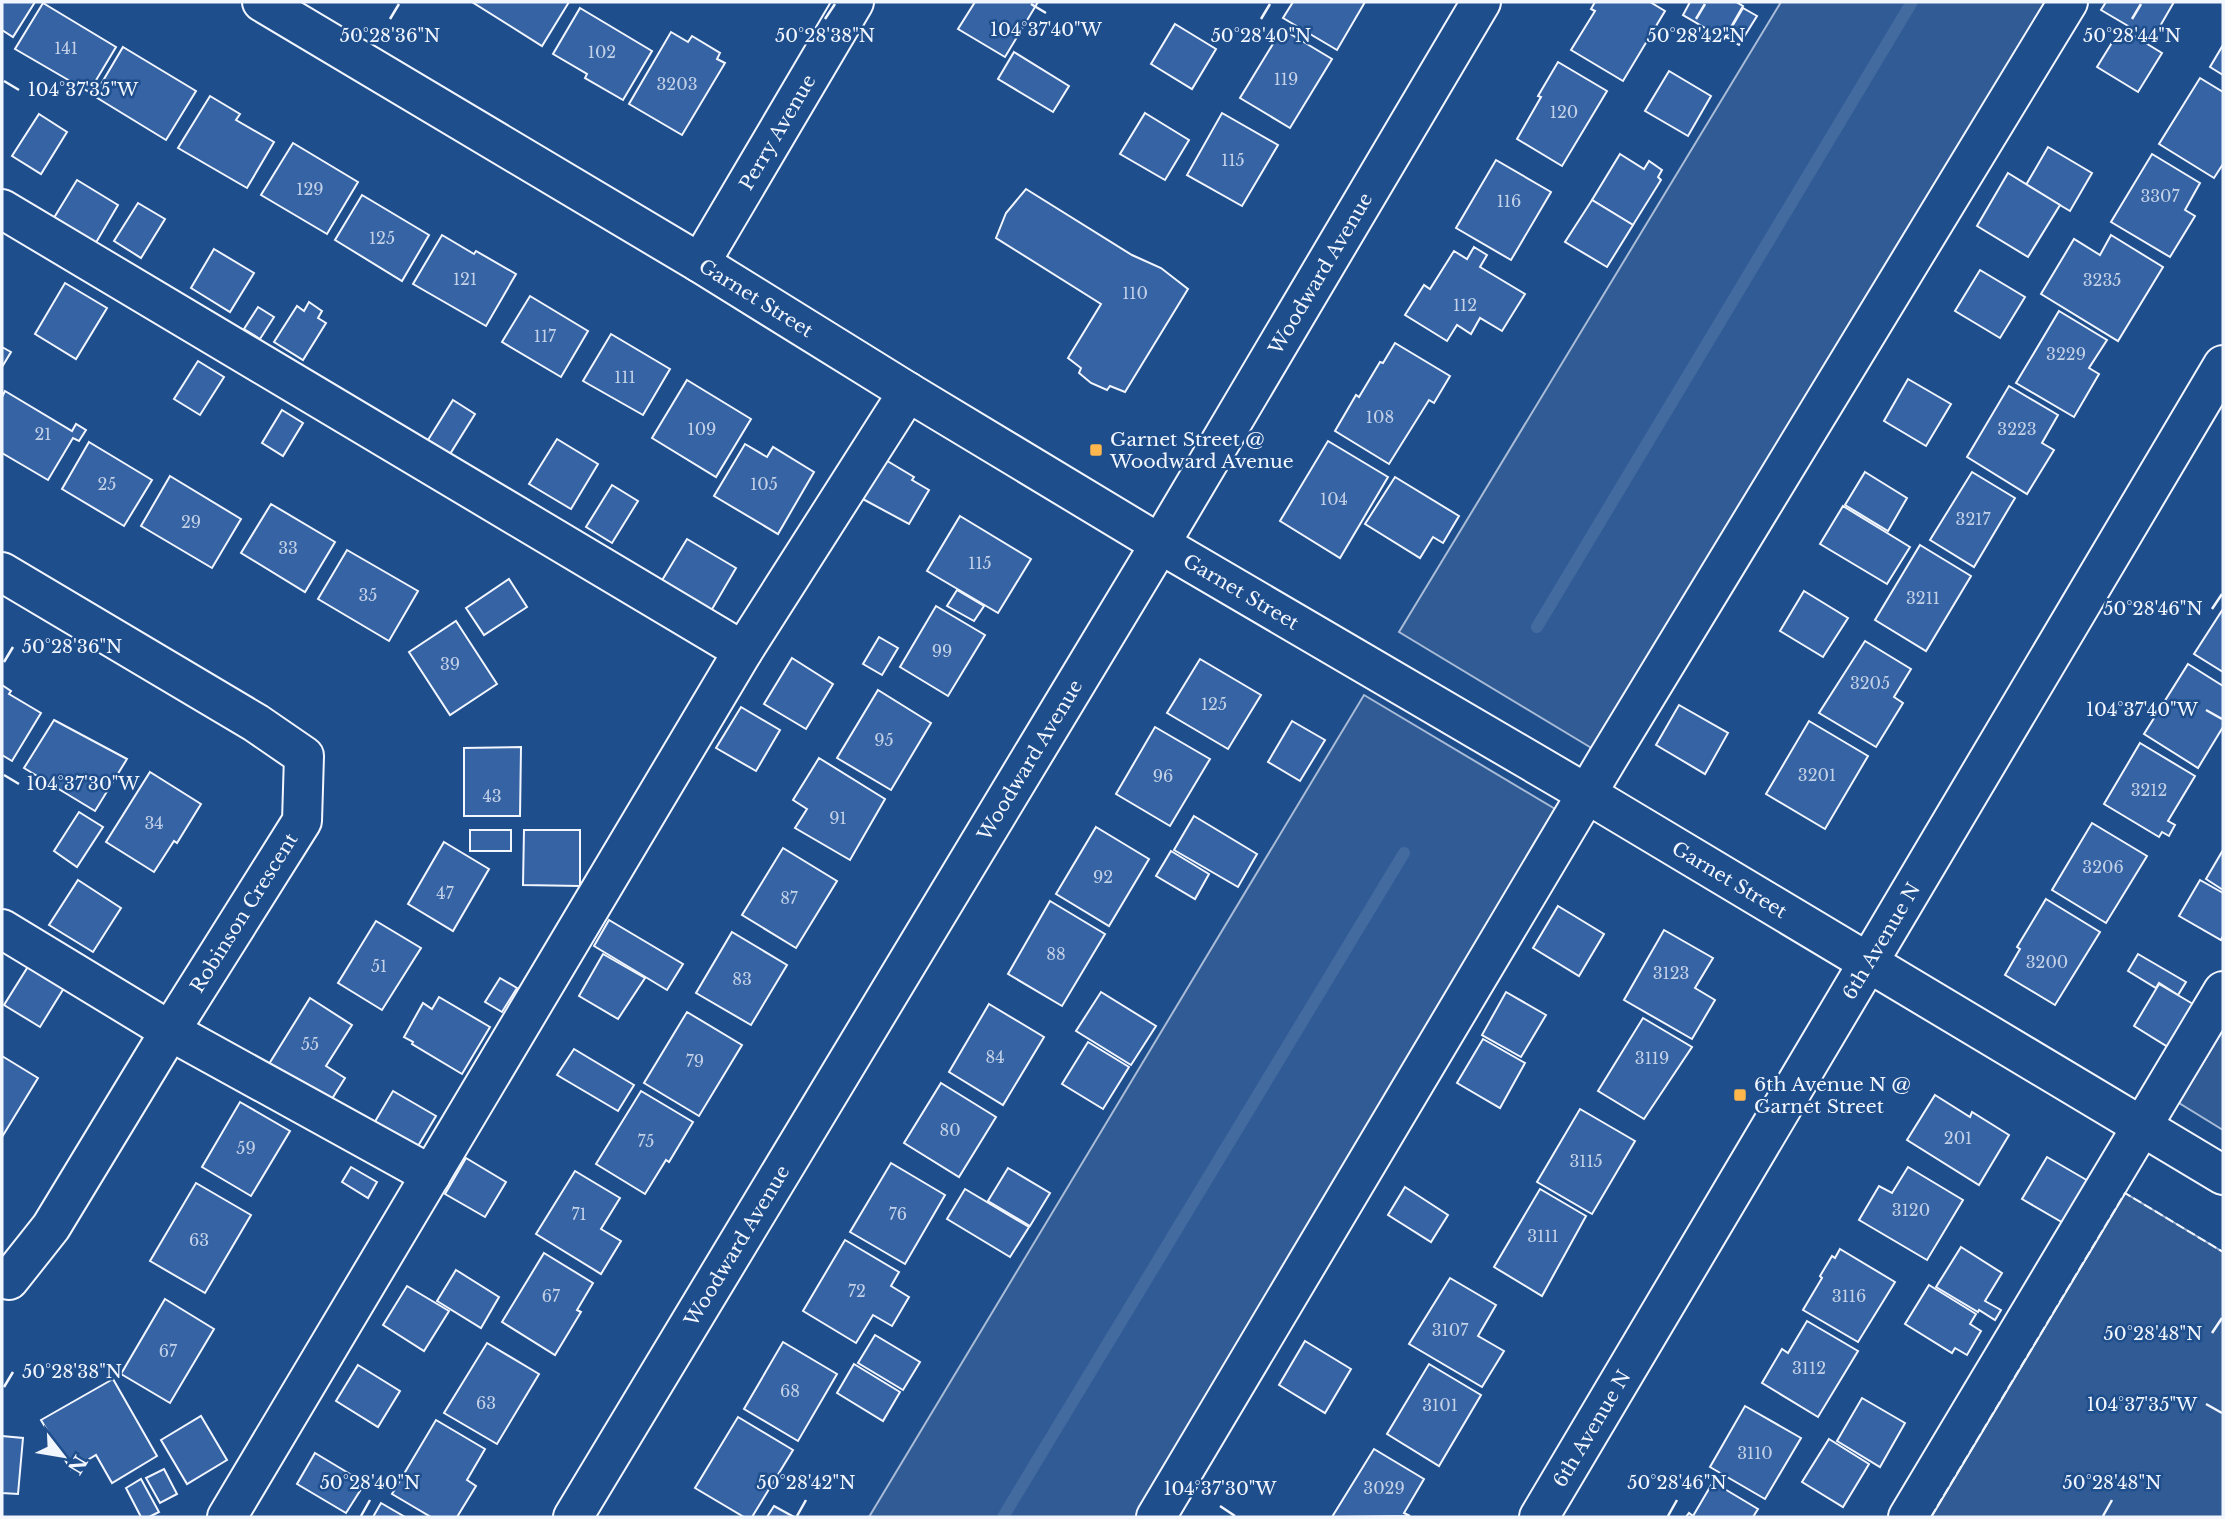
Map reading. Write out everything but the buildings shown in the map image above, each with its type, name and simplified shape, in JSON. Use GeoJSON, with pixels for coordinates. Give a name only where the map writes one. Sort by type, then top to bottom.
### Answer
{"type":"FeatureCollection","features":[{"type":"Feature","properties":{"kind":"street","name":"Garnet Street"},"geometry":{"type":"LineString","coordinates":[[262,2],[700,263],[1160,544],[1587,794],[2223,1175]]}},
{"type":"Feature","properties":{"kind":"street","name":"Perry Avenue"},"geometry":{"type":"LineString","coordinates":[[700,263],[854,2]]}},
{"type":"Feature","properties":{"kind":"street","name":"Woodward Avenue"},"geometry":{"type":"LineString","coordinates":[[573,1517],[1160,544],[1481,2]]}},
{"type":"Feature","properties":{"kind":"street"},"geometry":{"type":"LineString","coordinates":[[1156,1517],[1587,794],[2068,2]]}},
{"type":"Feature","properties":{"kind":"street"},"geometry":{"type":"LineString","coordinates":[[2,209],[743,652]]}},
{"type":"Feature","properties":{"kind":"street","name":"6th Avenue N"},"geometry":{"type":"LineString","coordinates":[[1539,1517],[2223,365]]}},
{"type":"Feature","properties":{"kind":"street"},"geometry":{"type":"LineString","coordinates":[[227,1517],[743,652],[908,392]]}},
{"type":"Feature","properties":{"kind":"street","name":"Robinson Crescent"},"geometry":{"type":"LineString","coordinates":[[2,572],[256,723],[304,756],[302,821],[51,1227],[9,1280],[2,1278]]}},
{"type":"Feature","properties":{"kind":"street"},"geometry":{"type":"LineString","coordinates":[[2,929],[170,1031],[431,1175]]}},
{"type":"Feature","properties":{"kind":"street"},"geometry":{"type":"LineString","coordinates":[[1908,1517],[2223,991]]}},
{"type":"Feature","properties":{"kind":"shaded area"},"geometry":{"type":"Polygon","coordinates":[[[1781,2],[2067,2],[1608,758],[1399,632],[1781,2]]]}},
{"type":"Feature","properties":{"kind":"shaded area"},"geometry":{"type":"Polygon","coordinates":[[[1364,695],[1572,819],[1156,1517],[869,1517],[1364,695]]]}},
{"type":"Feature","properties":{"kind":"shaded area"},"geometry":{"type":"Polygon","coordinates":[[[2223,1030],[2223,1130],[2179,1103],[2223,1030]]]}},
{"type":"Feature","properties":{"kind":"shaded area"},"geometry":{"type":"Polygon","coordinates":[[[2125,1193],[2223,1252],[2223,1517],[1931,1517],[2125,1193]]]}},
{"type":"Feature","properties":{"kind":"waterway"},"geometry":{"type":"LineString","coordinates":[[1537,627],[1912,2]]}},
{"type":"Feature","properties":{"kind":"waterway"},"geometry":{"type":"LineString","coordinates":[[1003,1517],[1404,853]]}},
{"type":"Feature","properties":{"kind":"fence"},"geometry":{"type":"LineString","coordinates":[[1931,1517],[2125,1193],[2223,1252]]}},
{"type":"Feature","properties":{"kind":"place","name":"Garnet Street @ Woodward Avenue"},"geometry":{"type":"Point","coordinates":[1096,450]}},
{"type":"Feature","properties":{"kind":"place","name":"6th Avenue N @ Garnet Street"},"geometry":{"type":"Point","coordinates":[1740,1095]}}]}
